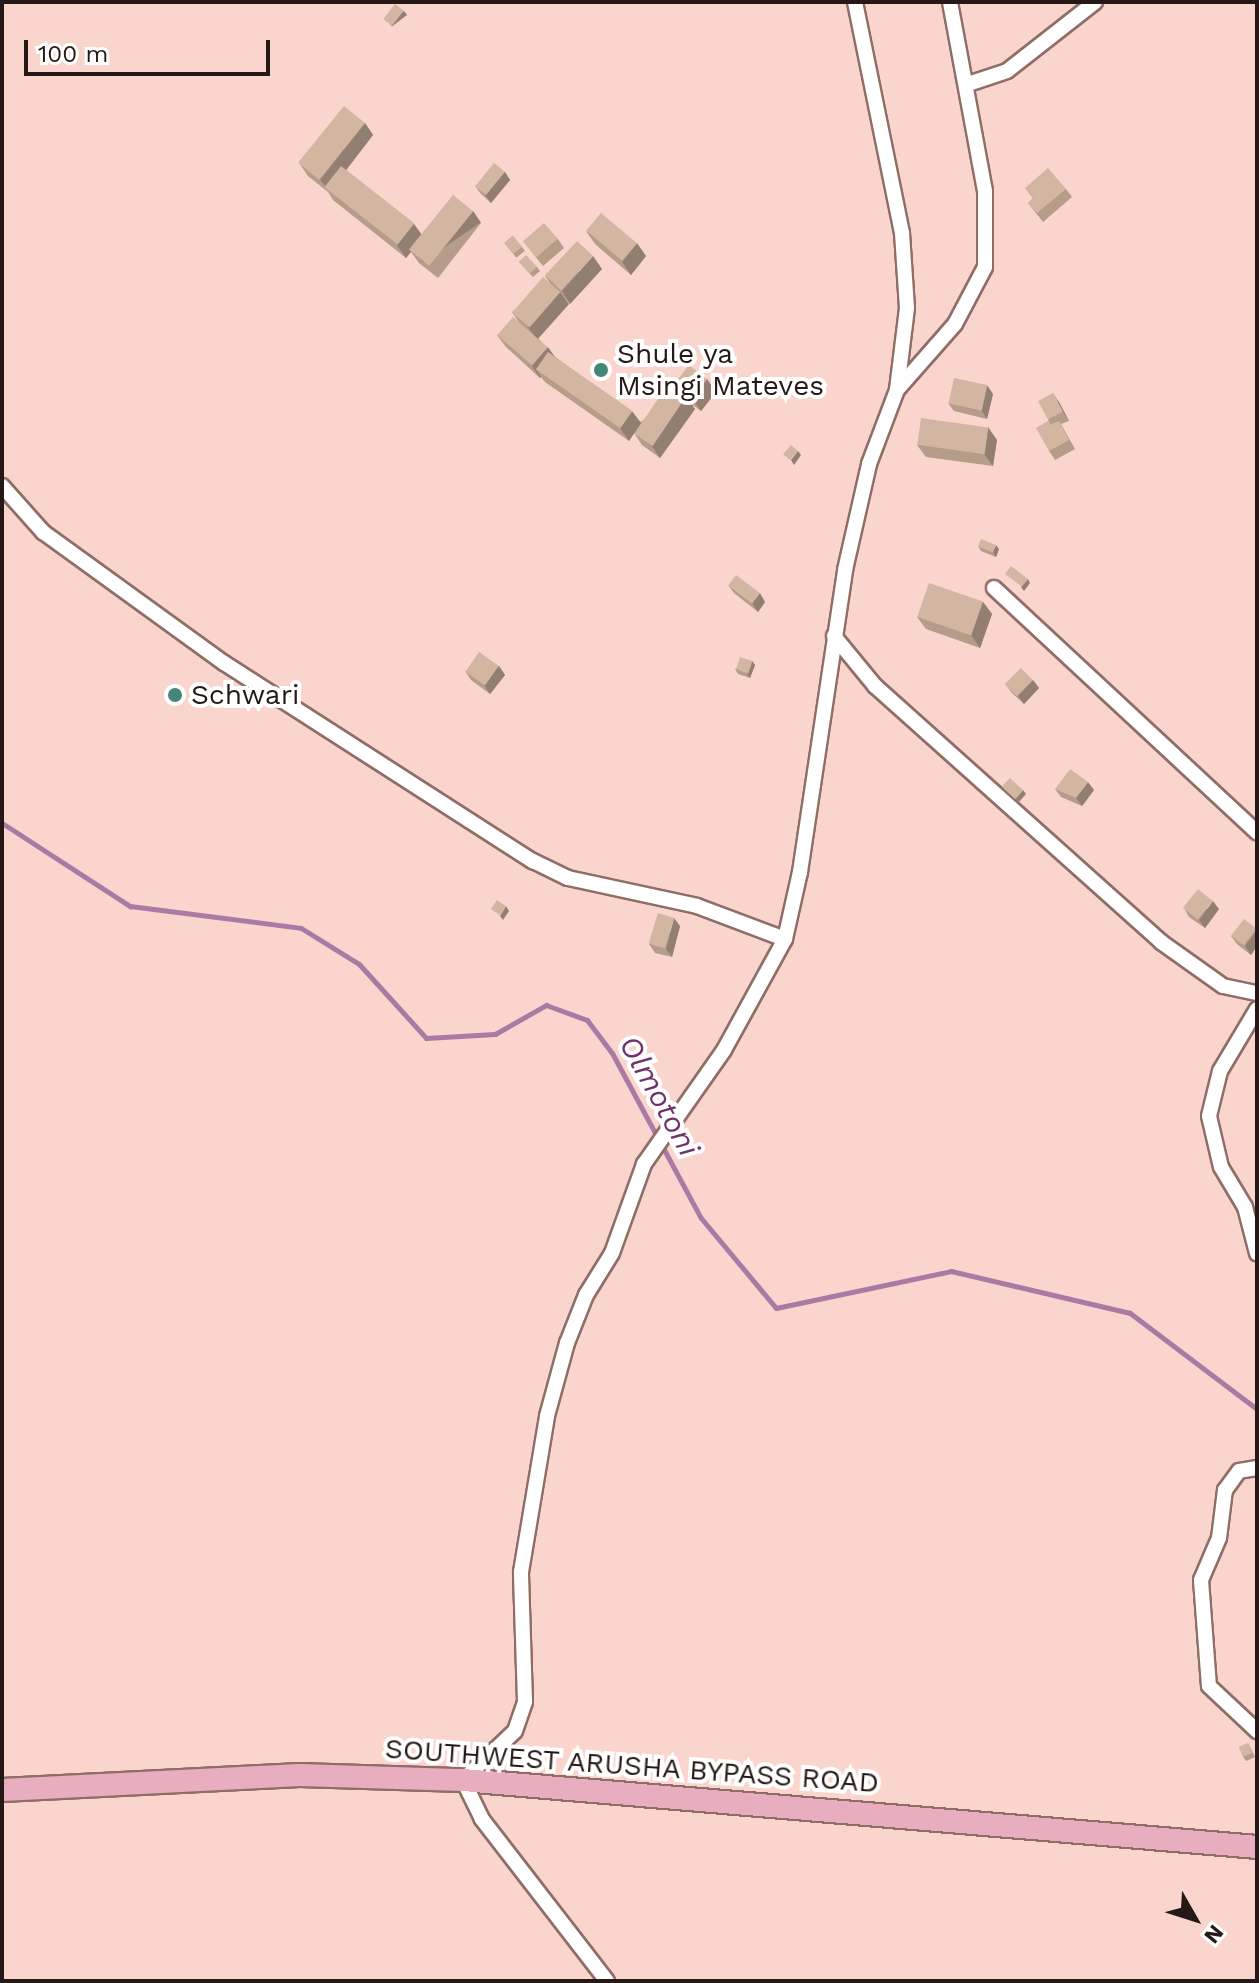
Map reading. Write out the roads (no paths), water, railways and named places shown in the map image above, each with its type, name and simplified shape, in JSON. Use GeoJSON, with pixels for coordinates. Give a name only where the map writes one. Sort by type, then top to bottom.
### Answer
{"type":"FeatureCollection","features":[{"type":"Feature","properties":{"kind":"main road","name":"SOUTHWEST ARUSHA BYPASS ROAD"},"geometry":{"type":"LineString","coordinates":[[2,1790],[300,1775],[463,1780],[1257,1847]]}},
{"type":"Feature","properties":{"kind":"street"},"geometry":{"type":"LineString","coordinates":[[607,1981],[482,1819],[463,1780],[520,1721],[525,1680],[521,1572],[547,1416],[567,1343],[586,1295],[612,1253],[644,1164],[757,997],[785,939],[800,872],[834,636],[869,464],[897,390],[907,308],[902,233],[855,2]]}},
{"type":"Feature","properties":{"kind":"street"},"geometry":{"type":"LineString","coordinates":[[897,390],[955,324],[985,267],[985,191],[968,84],[950,2]]}},
{"type":"Feature","properties":{"kind":"street"},"geometry":{"type":"LineString","coordinates":[[968,84],[1007,71],[1095,2]]}},
{"type":"Feature","properties":{"kind":"street"},"geometry":{"type":"LineString","coordinates":[[2,486],[43,532],[224,663],[533,861],[568,878],[697,906],[785,939]]}},
{"type":"Feature","properties":{"kind":"street"},"geometry":{"type":"LineString","coordinates":[[994,588],[1257,832]]}},
{"type":"Feature","properties":{"kind":"street"},"geometry":{"type":"LineString","coordinates":[[834,636],[875,686],[1161,942],[1223,986],[1257,993]]}},
{"type":"Feature","properties":{"kind":"street"},"geometry":{"type":"LineString","coordinates":[[1257,1009],[1220,1071],[1209,1116],[1221,1167],[1245,1207],[1257,1253]]}},
{"type":"Feature","properties":{"kind":"street"},"geometry":{"type":"LineString","coordinates":[[1257,1468],[1239,1471],[1225,1490],[1219,1538],[1201,1580],[1209,1686],[1257,1731]]}},
{"type":"Feature","properties":{"kind":"waterway","name":"Olmotoni"},"geometry":{"type":"LineString","coordinates":[[2,823],[130,906],[301,928],[359,964],[426,1038],[495,1034],[546,1005],[587,1020],[612,1053],[701,1218],[776,1308],[951,1271],[1130,1313],[1257,1409]]}},
{"type":"Feature","properties":{"kind":"place","name":"Shule ya Msingi Mateves"},"geometry":{"type":"Point","coordinates":[601,370]}},
{"type":"Feature","properties":{"kind":"place","name":"Schwari"},"geometry":{"type":"Point","coordinates":[175,695]}}]}
